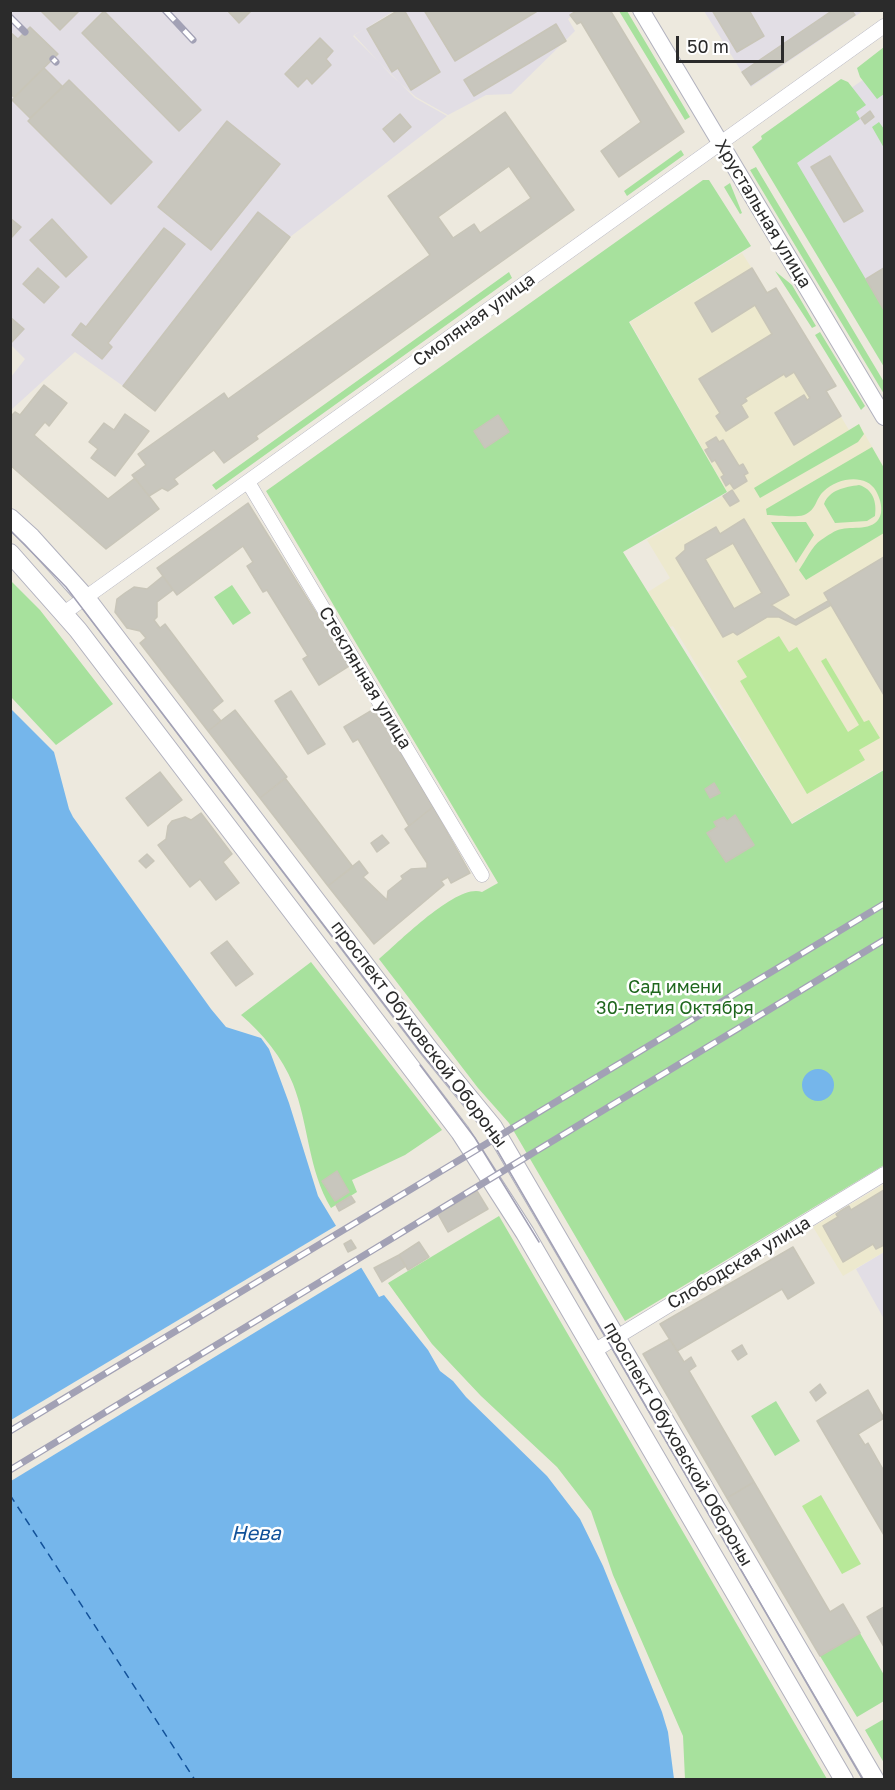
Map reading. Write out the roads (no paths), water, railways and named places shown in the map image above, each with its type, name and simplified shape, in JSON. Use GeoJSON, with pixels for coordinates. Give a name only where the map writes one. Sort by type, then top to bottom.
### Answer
{"type":"FeatureCollection","features":[{"type":"Feature","properties":{"kind":"main road","name":"проспект Обуховской Обороны"},"geometry":{"type":"LineString","coordinates":[[10,518],[31,537],[86,598],[422,1040],[493,1127],[875,1779]]}},
{"type":"Feature","properties":{"kind":"main road","name":"проспект Обуховской Обороны"},"geometry":{"type":"LineString","coordinates":[[10,553],[64,613],[460,1132],[513,1213],[844,1779]]}},
{"type":"Feature","properties":{"kind":"street","name":"Хрустальная улица"},"geometry":{"type":"LineString","coordinates":[[641,10],[885,417]]}},
{"type":"Feature","properties":{"kind":"street","name":"Смоляная улица"},"geometry":{"type":"LineString","coordinates":[[64,613],[885,26]]}},
{"type":"Feature","properties":{"kind":"street","name":"Стеклянная улица"},"geometry":{"type":"LineString","coordinates":[[248,482],[482,874]]}},
{"type":"Feature","properties":{"kind":"street","name":"Слободская улица"},"geometry":{"type":"LineString","coordinates":[[594,1351],[885,1174]]}},
{"type":"Feature","properties":{"kind":"water","name":"Нева"},"geometry":{"type":"Polygon","coordinates":[[[10,708],[54,752],[73,817],[211,1009],[226,1027],[261,1038],[269,1049],[289,1103],[318,1196],[379,1297],[384,1295],[428,1350],[440,1371],[453,1381],[466,1397],[547,1476],[580,1519],[603,1566],[662,1712],[668,1732],[674,1779],[11,1779],[10,708]]]}},
{"type":"Feature","properties":{"kind":"water"},"geometry":{"type":"Polygon","coordinates":[[[818,1069],[829,1074],[834,1085],[829,1096],[818,1101],[807,1096],[802,1085],[807,1074],[818,1069]]]}},
{"type":"Feature","properties":{"kind":"tram line"},"geometry":{"type":"LineString","coordinates":[[10,530],[66,587],[422,1054],[486,1131],[863,1780]]}},
{"type":"Feature","properties":{"kind":"tram line"},"geometry":{"type":"LineString","coordinates":[[420,1065],[475,1138],[539,1242]]}},
{"type":"Feature","properties":{"kind":"railway"},"geometry":{"type":"LineString","coordinates":[[165,10],[193,40]]}},
{"type":"Feature","properties":{"kind":"railway"},"geometry":{"type":"LineString","coordinates":[[10,17],[25,32]]}},
{"type":"Feature","properties":{"kind":"railway"},"geometry":{"type":"LineString","coordinates":[[53,59],[56,62]]}},
{"type":"Feature","properties":{"kind":"railway"},"geometry":{"type":"LineString","coordinates":[[10,1431],[884,904]]}},
{"type":"Feature","properties":{"kind":"railway"},"geometry":{"type":"LineString","coordinates":[[10,1470],[884,940]]}},
{"type":"Feature","properties":{"kind":"park label","name":"Сад имени 30-летия Октября"},"geometry":{"type":"Point","coordinates":[675,997]}}]}
